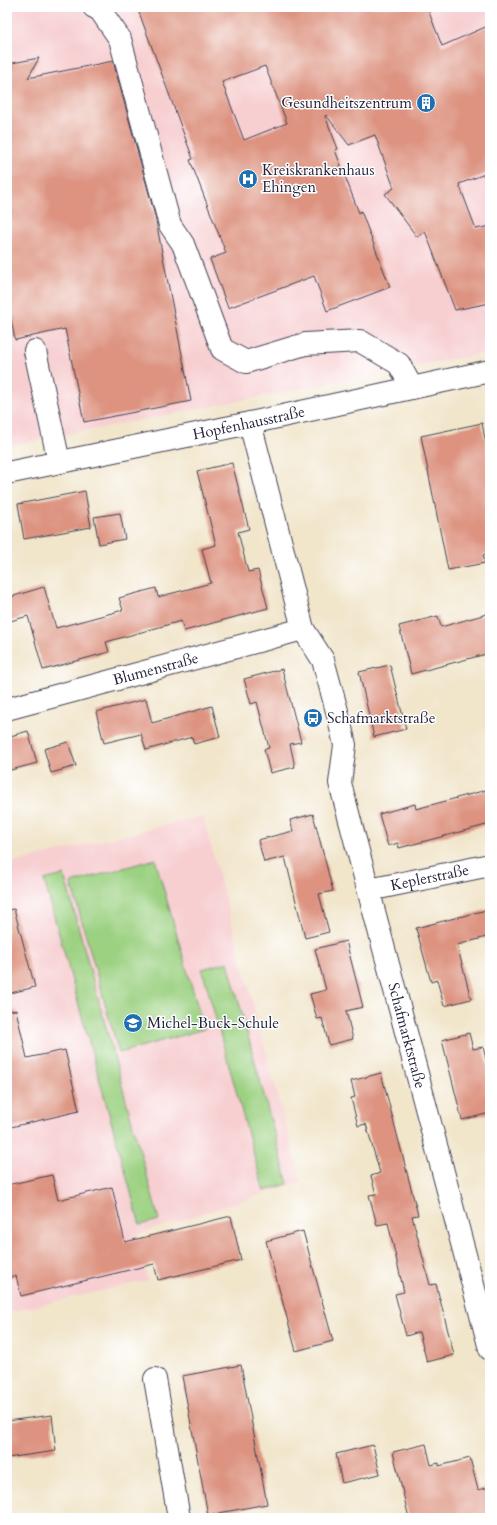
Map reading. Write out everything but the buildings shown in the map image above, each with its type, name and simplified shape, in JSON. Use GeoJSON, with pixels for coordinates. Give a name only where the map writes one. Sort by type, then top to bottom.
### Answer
{"type":"FeatureCollection","features":[{"type":"Feature","properties":{"kind":"street"},"geometry":{"type":"LineString","coordinates":[[94,7],[100,10],[120,39],[170,225],[183,244],[222,349],[246,362],[305,344],[360,341],[399,364],[412,388]]}},
{"type":"Feature","properties":{"kind":"street"},"geometry":{"type":"LineString","coordinates":[[35,351],[59,462]]}},
{"type":"Feature","properties":{"kind":"street","name":"Hopfenhausstraße"},"geometry":{"type":"LineString","coordinates":[[7,473],[250,424],[490,371]]}},
{"type":"Feature","properties":{"kind":"street","name":"Schafmarktstraße"},"geometry":{"type":"LineString","coordinates":[[250,424],[303,629],[323,660],[337,711],[345,745],[340,783],[490,1349]]}},
{"type":"Feature","properties":{"kind":"street","name":"Blumenstraße"},"geometry":{"type":"LineString","coordinates":[[7,709],[303,629]]}},
{"type":"Feature","properties":{"kind":"street","name":"Keplerstraße"},"geometry":{"type":"LineString","coordinates":[[369,890],[490,865]]}},
{"type":"Feature","properties":{"kind":"street"},"geometry":{"type":"LineString","coordinates":[[155,1379],[179,1518]]}},
{"type":"Feature","properties":{"kind":"shaded area","name":"Kreiskrankenhaus Ehingen"},"geometry":{"type":"Polygon","coordinates":[[[7,7],[490,7],[490,352],[7,446],[7,7]]]}},
{"type":"Feature","properties":{"kind":"shaded area","name":"Michel-Buck-Schule"},"geometry":{"type":"Polygon","coordinates":[[[203,816],[301,1182],[135,1235],[148,1280],[7,1313],[7,864],[203,816]]]}},
{"type":"Feature","properties":{"kind":"green space"},"geometry":{"type":"Polygon","coordinates":[[[155,859],[204,1029],[119,1053],[71,883],[155,859]]]}},
{"type":"Feature","properties":{"kind":"green space"},"geometry":{"type":"Polygon","coordinates":[[[64,875],[159,1220],[140,1225],[44,880],[64,875]]]}},
{"type":"Feature","properties":{"kind":"green space"},"geometry":{"type":"Polygon","coordinates":[[[228,962],[288,1184],[264,1191],[202,969],[228,962]]]}},
{"type":"Feature","properties":{"kind":"place","name":"Gesundheitszentrum"},"geometry":{"type":"Point","coordinates":[426,103]}},
{"type":"Feature","properties":{"kind":"place","name":"Kreiskrankenhaus Ehingen"},"geometry":{"type":"Point","coordinates":[248,179]}},
{"type":"Feature","properties":{"kind":"place","name":"Schafmarktstraße"},"geometry":{"type":"Point","coordinates":[313,718]}},
{"type":"Feature","properties":{"kind":"place","name":"Michel-Buck-Schule"},"geometry":{"type":"Point","coordinates":[133,1023]}}]}
